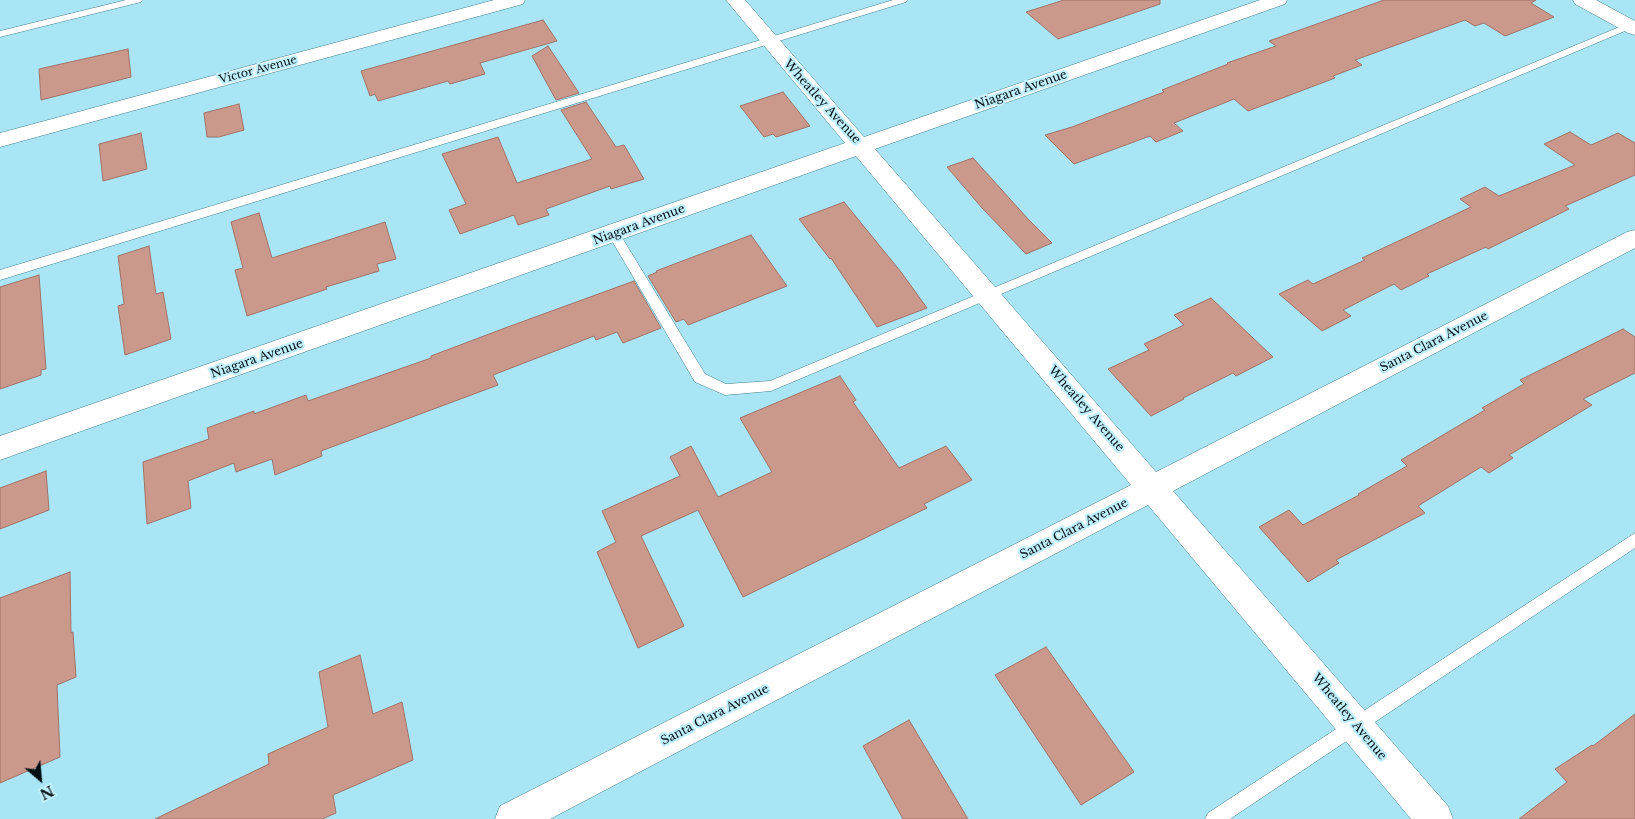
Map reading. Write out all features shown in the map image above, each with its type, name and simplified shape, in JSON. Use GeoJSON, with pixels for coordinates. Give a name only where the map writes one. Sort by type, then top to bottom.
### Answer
{"type":"FeatureCollection","features":[{"type":"Feature","properties":{"kind":"street","name":"Victor Avenue"},"geometry":{"type":"LineString","coordinates":[[0,140],[516,0]]}},
{"type":"Feature","properties":{"kind":"street","name":"Wheatley Avenue"},"geometry":{"type":"LineString","coordinates":[[735,0],[768,41],[989,295],[1435,819]]}},
{"type":"Feature","properties":{"kind":"street","name":"Niagara Avenue"},"geometry":{"type":"LineString","coordinates":[[0,448],[1278,0]]}},
{"type":"Feature","properties":{"kind":"street"},"geometry":{"type":"LineString","coordinates":[[1582,0],[1632,28]]}},
{"type":"Feature","properties":{"kind":"street","name":"Santa Clara Avenue"},"geometry":{"type":"LineString","coordinates":[[513,819],[1635,238]]}},
{"type":"Feature","properties":{"kind":"lane"},"geometry":{"type":"LineString","coordinates":[[0,34],[138,0]]}},
{"type":"Feature","properties":{"kind":"lane"},"geometry":{"type":"LineString","coordinates":[[0,275],[903,0]]}},
{"type":"Feature","properties":{"kind":"lane"},"geometry":{"type":"LineString","coordinates":[[614,234],[700,378],[725,390],[771,386],[1632,28]]}},
{"type":"Feature","properties":{"kind":"lane"},"geometry":{"type":"LineString","coordinates":[[1214,819],[1635,540]]}},
{"type":"Feature","properties":{"kind":"building"},"geometry":{"type":"Polygon","coordinates":[[[1064,0],[1160,0],[1160,4],[1058,39],[1026,12],[1064,0]]]}},
{"type":"Feature","properties":{"kind":"building"},"geometry":{"type":"Polygon","coordinates":[[[1384,0],[1536,0],[1531,3],[1554,17],[1505,36],[1484,23],[1475,26],[1465,20],[1355,60],[1362,65],[1333,76],[1335,78],[1248,111],[1234,99],[1174,123],[1183,131],[1156,142],[1150,136],[1074,164],[1045,135],[1072,127],[1164,92],[1162,90],[1227,63],[1276,46],[1269,41],[1384,0]]]}},
{"type":"Feature","properties":{"kind":"building"},"geometry":{"type":"Polygon","coordinates":[[[543,20],[557,41],[480,63],[485,74],[450,84],[448,81],[378,101],[375,94],[370,96],[361,71],[543,20]]]}},
{"type":"Feature","properties":{"kind":"building"},"geometry":{"type":"Polygon","coordinates":[[[548,46],[579,93],[556,100],[532,56],[548,46]]]}},
{"type":"Feature","properties":{"kind":"building"},"geometry":{"type":"Polygon","coordinates":[[[128,49],[131,77],[41,100],[39,69],[128,49]]]}},
{"type":"Feature","properties":{"kind":"building"},"geometry":{"type":"Polygon","coordinates":[[[783,92],[810,126],[776,137],[773,134],[764,137],[740,106],[783,92]]]}},
{"type":"Feature","properties":{"kind":"building"},"geometry":{"type":"Polygon","coordinates":[[[586,102],[616,147],[624,145],[644,179],[611,189],[610,186],[546,209],[549,215],[518,225],[514,215],[460,234],[449,210],[466,204],[442,154],[498,137],[517,183],[592,159],[561,110],[586,102]]]}},
{"type":"Feature","properties":{"kind":"building"},"geometry":{"type":"Polygon","coordinates":[[[239,104],[244,130],[219,137],[207,137],[204,113],[239,104]]]}},
{"type":"Feature","properties":{"kind":"building"},"geometry":{"type":"Polygon","coordinates":[[[1570,132],[1591,145],[1618,133],[1635,143],[1635,175],[1565,206],[1569,209],[1488,249],[1486,247],[1427,274],[1429,276],[1401,290],[1394,284],[1343,310],[1351,316],[1322,331],[1279,294],[1308,280],[1313,284],[1365,260],[1362,258],[1471,207],[1460,199],[1485,187],[1499,196],[1575,165],[1544,144],[1570,132]]]}},
{"type":"Feature","properties":{"kind":"building"},"geometry":{"type":"Polygon","coordinates":[[[141,133],[147,169],[103,181],[99,144],[141,133]]]}},
{"type":"Feature","properties":{"kind":"building"},"geometry":{"type":"Polygon","coordinates":[[[973,158],[1052,243],[1026,254],[982,208],[947,167],[973,158]]]}},
{"type":"Feature","properties":{"kind":"building"},"geometry":{"type":"Polygon","coordinates":[[[844,202],[901,272],[927,308],[877,327],[831,258],[799,219],[844,202]]]}},
{"type":"Feature","properties":{"kind":"building"},"geometry":{"type":"Polygon","coordinates":[[[259,213],[272,258],[385,222],[396,259],[377,264],[379,271],[326,287],[327,289],[247,316],[235,270],[243,268],[231,222],[259,213]]]}},
{"type":"Feature","properties":{"kind":"building"},"geometry":{"type":"Polygon","coordinates":[[[751,235],[787,286],[688,325],[684,319],[676,322],[648,276],[656,271],[751,235]]]}},
{"type":"Feature","properties":{"kind":"building"},"geometry":{"type":"Polygon","coordinates":[[[149,246],[156,294],[163,292],[171,339],[125,355],[118,306],[124,304],[118,256],[149,246]]]}},
{"type":"Feature","properties":{"kind":"building"},"geometry":{"type":"Polygon","coordinates":[[[39,275],[46,369],[41,370],[41,375],[0,389],[0,287],[39,275]]]}},
{"type":"Feature","properties":{"kind":"building"},"geometry":{"type":"Polygon","coordinates":[[[634,281],[661,328],[623,343],[617,332],[596,340],[594,336],[493,375],[498,385],[321,451],[322,456],[275,475],[272,459],[236,472],[234,463],[188,481],[191,508],[147,524],[143,462],[209,439],[207,428],[254,411],[254,414],[306,395],[308,401],[431,358],[431,356],[634,281]]]}},
{"type":"Feature","properties":{"kind":"building"},"geometry":{"type":"Polygon","coordinates":[[[1211,298],[1273,357],[1236,376],[1233,373],[1151,416],[1108,369],[1149,350],[1144,344],[1184,325],[1174,315],[1211,298]]]}},
{"type":"Feature","properties":{"kind":"building"},"geometry":{"type":"Polygon","coordinates":[[[1623,329],[1635,337],[1635,373],[1583,399],[1592,405],[1509,455],[1513,458],[1489,473],[1481,467],[1418,506],[1425,513],[1336,560],[1339,563],[1308,582],[1259,527],[1289,510],[1303,525],[1359,495],[1407,466],[1401,460],[1485,410],[1482,408],[1524,384],[1520,380],[1623,329]]]}},
{"type":"Feature","properties":{"kind":"building"},"geometry":{"type":"Polygon","coordinates":[[[840,376],[856,400],[853,402],[899,468],[946,446],[972,480],[924,504],[927,508],[743,597],[698,510],[641,536],[684,626],[638,648],[597,552],[616,542],[602,511],[680,476],[670,457],[691,446],[718,497],[772,472],[740,418],[840,376]]]}},
{"type":"Feature","properties":{"kind":"building"},"geometry":{"type":"Polygon","coordinates":[[[46,471],[49,510],[0,529],[0,488],[46,471]]]}},
{"type":"Feature","properties":{"kind":"building"},"geometry":{"type":"Polygon","coordinates":[[[70,572],[71,633],[73,632],[76,677],[57,685],[60,757],[0,783],[0,598],[70,572]]]}},
{"type":"Feature","properties":{"kind":"building"},"geometry":{"type":"Polygon","coordinates":[[[1046,647],[1134,772],[1081,805],[995,675],[1046,647]]]}},
{"type":"Feature","properties":{"kind":"building"},"geometry":{"type":"Polygon","coordinates":[[[360,655],[373,714],[402,702],[413,760],[333,795],[336,813],[322,819],[155,819],[269,764],[268,754],[328,727],[319,672],[360,655]]]}},
{"type":"Feature","properties":{"kind":"building"},"geometry":{"type":"Polygon","coordinates":[[[1635,714],[1635,819],[1519,819],[1567,782],[1555,769],[1593,746],[1635,714]]]}},
{"type":"Feature","properties":{"kind":"building"},"geometry":{"type":"Polygon","coordinates":[[[909,720],[968,819],[903,819],[863,746],[909,720]]]}}]}
